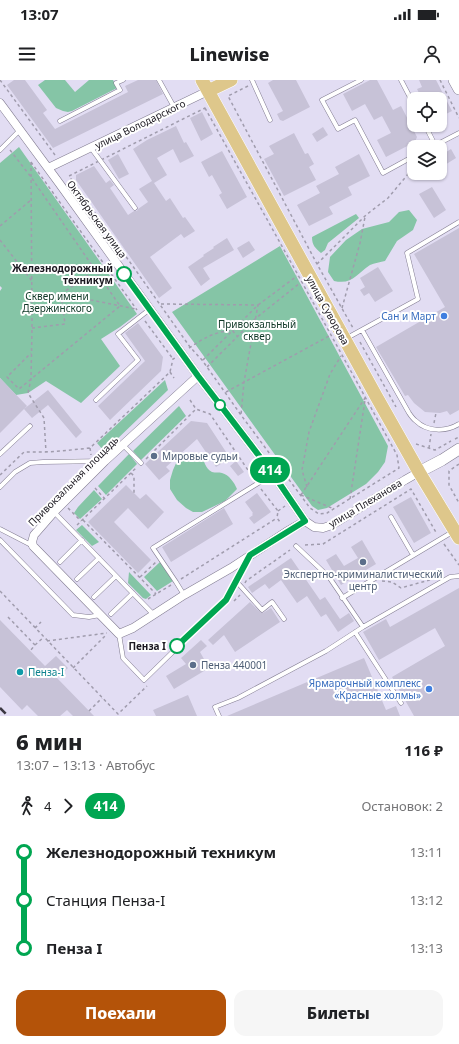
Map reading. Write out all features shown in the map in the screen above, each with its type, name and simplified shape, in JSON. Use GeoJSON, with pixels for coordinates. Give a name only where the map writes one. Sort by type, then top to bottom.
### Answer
{"type":"FeatureCollection","features":[{"type":"Feature","properties":{"kind":"main road","name":"улица Володарского"},"geometry":{"type":"LineString","coordinates":[[205,86],[231,80]]}},
{"type":"Feature","properties":{"kind":"main road"},"geometry":{"type":"LineString","coordinates":[[454,80],[459,89]]}},
{"type":"Feature","properties":{"kind":"main road","name":"улица Суворова"},"geometry":{"type":"LineString","coordinates":[[205,86],[350,336],[419,472],[457,535]]}},
{"type":"Feature","properties":{"kind":"main road","name":"улица Плеханова"},"geometry":{"type":"LineString","coordinates":[[419,472],[459,449]]}},
{"type":"Feature","properties":{"kind":"street","name":"улица Володарского"},"geometry":{"type":"LineString","coordinates":[[48,168],[174,107],[205,86]]}},
{"type":"Feature","properties":{"kind":"street","name":"Октябрьская улица"},"geometry":{"type":"LineString","coordinates":[[0,103],[198,376],[273,474],[305,521]]}},
{"type":"Feature","properties":{"kind":"street","name":"Привокзальная площадь"},"geometry":{"type":"LineString","coordinates":[[33,546],[32,542],[34,534],[54,512],[105,460],[198,376]]}},
{"type":"Feature","properties":{"kind":"street","name":"улица Плеханова"},"geometry":{"type":"LineString","coordinates":[[305,521],[314,527],[323,528],[332,525],[419,472]]}},
{"type":"Feature","properties":{"kind":"street"},"geometry":{"type":"LineString","coordinates":[[33,546],[119,634],[133,628],[305,521]]}},
{"type":"Feature","properties":{"kind":"lane"},"geometry":{"type":"LineString","coordinates":[[60,121],[120,90],[116,83],[121,80]]}},
{"type":"Feature","properties":{"kind":"lane"},"geometry":{"type":"LineString","coordinates":[[159,80],[174,107]]}},
{"type":"Feature","properties":{"kind":"lane"},"geometry":{"type":"LineString","coordinates":[[361,80],[322,100],[338,129],[355,120],[383,173],[407,160]]}},
{"type":"Feature","properties":{"kind":"lane"},"geometry":{"type":"LineString","coordinates":[[401,80],[407,92]]}},
{"type":"Feature","properties":{"kind":"lane"},"geometry":{"type":"LineString","coordinates":[[252,82],[270,120]]}},
{"type":"Feature","properties":{"kind":"lane"},"geometry":{"type":"LineString","coordinates":[[0,150],[20,130]]}},
{"type":"Feature","properties":{"kind":"lane"},"geometry":{"type":"LineString","coordinates":[[446,140],[459,133]]}},
{"type":"Feature","properties":{"kind":"lane"},"geometry":{"type":"LineString","coordinates":[[91,148],[135,208]]}},
{"type":"Feature","properties":{"kind":"lane"},"geometry":{"type":"LineString","coordinates":[[350,336],[418,299],[407,253],[459,222]]}},
{"type":"Feature","properties":{"kind":"lane"},"geometry":{"type":"LineString","coordinates":[[96,400],[138,360],[118,334],[150,309]]}},
{"type":"Feature","properties":{"kind":"lane"},"geometry":{"type":"LineString","coordinates":[[362,330],[409,413],[416,422],[426,427],[445,430],[459,424]]}},
{"type":"Feature","properties":{"kind":"lane"},"geometry":{"type":"LineString","coordinates":[[0,454],[30,426]]}},
{"type":"Feature","properties":{"kind":"lane"},"geometry":{"type":"LineString","coordinates":[[123,444],[141,464]]}},
{"type":"Feature","properties":{"kind":"lane"},"geometry":{"type":"LineString","coordinates":[[0,487],[15,472],[30,463],[105,460]]}},
{"type":"Feature","properties":{"kind":"lane"},"geometry":{"type":"LineString","coordinates":[[184,596],[153,548],[273,474]]}},
{"type":"Feature","properties":{"kind":"lane"},"geometry":{"type":"LineString","coordinates":[[54,512],[154,614]]}},
{"type":"Feature","properties":{"kind":"lane"},"geometry":{"type":"LineString","coordinates":[[391,517],[413,555]]}},
{"type":"Feature","properties":{"kind":"lane"},"geometry":{"type":"LineString","coordinates":[[0,529],[33,546]]}},
{"type":"Feature","properties":{"kind":"lane"},"geometry":{"type":"LineString","coordinates":[[342,598],[440,539],[457,535]]}},
{"type":"Feature","properties":{"kind":"lane"},"geometry":{"type":"LineString","coordinates":[[0,540],[73,615],[89,617],[100,615]]}},
{"type":"Feature","properties":{"kind":"lane"},"geometry":{"type":"LineString","coordinates":[[60,562],[82,540]]}},
{"type":"Feature","properties":{"kind":"lane"},"geometry":{"type":"LineString","coordinates":[[296,546],[328,577],[363,627]]}},
{"type":"Feature","properties":{"kind":"lane"},"geometry":{"type":"LineString","coordinates":[[119,634],[123,658],[144,680],[226,600],[250,555]]}},
{"type":"Feature","properties":{"kind":"lane"},"geometry":{"type":"LineString","coordinates":[[77,580],[99,558]]}},
{"type":"Feature","properties":{"kind":"lane"},"geometry":{"type":"LineString","coordinates":[[94,597],[116,576]]}},
{"type":"Feature","properties":{"kind":"lane"},"geometry":{"type":"LineString","coordinates":[[219,716],[215,707],[238,698],[326,651],[363,627],[450,577],[459,576]]}},
{"type":"Feature","properties":{"kind":"lane"},"geometry":{"type":"LineString","coordinates":[[236,581],[262,610],[272,602],[284,619]]}},
{"type":"Feature","properties":{"kind":"lane"},"geometry":{"type":"LineString","coordinates":[[111,614],[133,593]]}},
{"type":"Feature","properties":{"kind":"lane"},"geometry":{"type":"LineString","coordinates":[[355,632],[401,703]]}},
{"type":"Feature","properties":{"kind":"path"},"geometry":{"type":"LineString","coordinates":[[1,80],[55,155]]}},
{"type":"Feature","properties":{"kind":"path"},"geometry":{"type":"LineString","coordinates":[[440,80],[459,118]]}},
{"type":"Feature","properties":{"kind":"path"},"geometry":{"type":"LineString","coordinates":[[252,82],[228,96],[342,308],[350,336],[397,410]]}},
{"type":"Feature","properties":{"kind":"path"},"geometry":{"type":"LineString","coordinates":[[205,108],[69,176],[190,347],[202,360],[310,508],[318,514],[327,513],[399,468]]}},
{"type":"Feature","properties":{"kind":"path"},"geometry":{"type":"LineString","coordinates":[[6,145],[31,177],[120,306]]}},
{"type":"Feature","properties":{"kind":"path"},"geometry":{"type":"LineString","coordinates":[[32,297],[62,294],[137,309],[31,162],[32,353],[31,379],[28,393],[44,418],[46,452]]}},
{"type":"Feature","properties":{"kind":"path"},"geometry":{"type":"LineString","coordinates":[[317,264],[366,215],[388,198],[407,175]]}},
{"type":"Feature","properties":{"kind":"path"},"geometry":{"type":"LineString","coordinates":[[0,226],[31,200]]}},
{"type":"Feature","properties":{"kind":"path"},"geometry":{"type":"LineString","coordinates":[[342,308],[366,215]]}},
{"type":"Feature","properties":{"kind":"path"},"geometry":{"type":"LineString","coordinates":[[0,240],[32,282]]}},
{"type":"Feature","properties":{"kind":"path"},"geometry":{"type":"LineString","coordinates":[[62,294],[104,264]]}},
{"type":"Feature","properties":{"kind":"path"},"geometry":{"type":"LineString","coordinates":[[202,360],[258,305],[298,275]]}},
{"type":"Feature","properties":{"kind":"path"},"geometry":{"type":"LineString","coordinates":[[207,367],[256,318],[302,282]]}},
{"type":"Feature","properties":{"kind":"path"},"geometry":{"type":"LineString","coordinates":[[32,328],[65,324],[62,294]]}},
{"type":"Feature","properties":{"kind":"path"},"geometry":{"type":"LineString","coordinates":[[161,304],[258,305]]}},
{"type":"Feature","properties":{"kind":"path"},"geometry":{"type":"LineString","coordinates":[[240,414],[244,382],[258,305]]}},
{"type":"Feature","properties":{"kind":"path"},"geometry":{"type":"LineString","coordinates":[[32,353],[7,377],[19,389],[120,306]]}},
{"type":"Feature","properties":{"kind":"path"},"geometry":{"type":"LineString","coordinates":[[0,475],[24,452],[46,452],[90,448],[170,372],[173,359],[142,316]]}},
{"type":"Feature","properties":{"kind":"path"},"geometry":{"type":"LineString","coordinates":[[182,353],[206,337],[218,332],[232,330]]}},
{"type":"Feature","properties":{"kind":"path"},"geometry":{"type":"LineString","coordinates":[[232,330],[237,336]]}},
{"type":"Feature","properties":{"kind":"path"},"geometry":{"type":"LineString","coordinates":[[225,393],[331,335]]}},
{"type":"Feature","properties":{"kind":"path"},"geometry":{"type":"LineString","coordinates":[[307,487],[302,470],[309,432],[330,374],[342,355]]}},
{"type":"Feature","properties":{"kind":"path"},"geometry":{"type":"LineString","coordinates":[[170,372],[174,378]]}},
{"type":"Feature","properties":{"kind":"path"},"geometry":{"type":"LineString","coordinates":[[301,495],[366,398],[350,499]]}},
{"type":"Feature","properties":{"kind":"path"},"geometry":{"type":"LineString","coordinates":[[190,400],[196,409],[210,414],[257,484],[278,511],[277,518],[280,522]]}},
{"type":"Feature","properties":{"kind":"path"},"geometry":{"type":"LineString","coordinates":[[74,528],[196,409]]}},
{"type":"Feature","properties":{"kind":"path"},"geometry":{"type":"LineString","coordinates":[[416,444],[435,450],[459,437]]}},
{"type":"Feature","properties":{"kind":"path"},"geometry":{"type":"LineString","coordinates":[[90,448],[90,455]]}},
{"type":"Feature","properties":{"kind":"path"},"geometry":{"type":"LineString","coordinates":[[459,464],[449,471],[449,485],[459,503]]}},
{"type":"Feature","properties":{"kind":"path"},"geometry":{"type":"LineString","coordinates":[[131,473],[134,476],[134,493]]}},
{"type":"Feature","properties":{"kind":"path"},"geometry":{"type":"LineString","coordinates":[[95,488],[105,499]]}},
{"type":"Feature","properties":{"kind":"path"},"geometry":{"type":"LineString","coordinates":[[229,606],[240,594],[246,581],[296,546],[323,544],[411,489],[440,539],[459,566]]}},
{"type":"Feature","properties":{"kind":"path"},"geometry":{"type":"LineString","coordinates":[[301,495],[334,509]]}},
{"type":"Feature","properties":{"kind":"path"},"geometry":{"type":"LineString","coordinates":[[63,503],[121,556],[156,594]]}},
{"type":"Feature","properties":{"kind":"path"},"geometry":{"type":"LineString","coordinates":[[278,511],[285,506]]}},
{"type":"Feature","properties":{"kind":"path"},"geometry":{"type":"LineString","coordinates":[[148,599],[277,518]]}},
{"type":"Feature","properties":{"kind":"path"},"geometry":{"type":"LineString","coordinates":[[140,577],[160,558]]}},
{"type":"Feature","properties":{"kind":"path"},"geometry":{"type":"LineString","coordinates":[[380,581],[392,582],[401,588],[434,578],[450,577]]}},
{"type":"Feature","properties":{"kind":"path"},"geometry":{"type":"LineString","coordinates":[[0,591],[118,714],[150,683]]}},
{"type":"Feature","properties":{"kind":"path"},"geometry":{"type":"LineString","coordinates":[[8,617],[35,645]]}},
{"type":"Feature","properties":{"kind":"path"},"geometry":{"type":"LineString","coordinates":[[35,628],[41,622]]}},
{"type":"Feature","properties":{"kind":"path"},"geometry":{"type":"LineString","coordinates":[[47,641],[108,632],[73,668]]}},
{"type":"Feature","properties":{"kind":"path"},"geometry":{"type":"LineString","coordinates":[[30,651],[44,637]]}},
{"type":"Feature","properties":{"kind":"path"},"geometry":{"type":"LineString","coordinates":[[89,711],[102,698]]}},
{"type":"Feature","properties":{"kind":"green space"},"geometry":{"type":"Polygon","coordinates":[[[45,80],[65,80],[75,92],[89,80],[113,80],[117,88],[68,112],[56,108],[38,85],[45,80]]]}},
{"type":"Feature","properties":{"kind":"green space","name":"Сквер имени Дзержинского"},"geometry":{"type":"Polygon","coordinates":[[[19,147],[137,314],[101,339],[120,366],[81,403],[46,381],[28,393],[16,395],[0,378],[0,291],[2,288],[0,286],[0,163],[19,147]]]}},
{"type":"Feature","properties":{"kind":"green space"},"geometry":{"type":"Polygon","coordinates":[[[409,210],[417,220],[413,230],[397,241],[385,261],[370,265],[350,280],[340,282],[334,281],[328,272],[330,257],[346,240],[362,229],[389,222],[399,212],[409,210]]]}},
{"type":"Feature","properties":{"kind":"green space"},"geometry":{"type":"Polygon","coordinates":[[[356,214],[359,218],[328,243],[325,250],[321,253],[316,248],[313,244],[312,237],[356,214]]]}},
{"type":"Feature","properties":{"kind":"green space","name":"Привокзальный сквер"},"geometry":{"type":"Polygon","coordinates":[[[280,246],[388,446],[385,462],[378,472],[366,484],[327,508],[318,510],[312,506],[172,312],[280,246]]]}},
{"type":"Feature","properties":{"kind":"green space"},"geometry":{"type":"Polygon","coordinates":[[[165,380],[168,390],[111,445],[103,450],[97,443],[165,380]]]}},
{"type":"Feature","properties":{"kind":"green space"},"geometry":{"type":"Polygon","coordinates":[[[179,406],[186,416],[141,460],[133,451],[179,406]]]}},
{"type":"Feature","properties":{"kind":"green space"},"geometry":{"type":"Polygon","coordinates":[[[129,454],[137,464],[106,495],[98,486],[129,454]]]}},
{"type":"Feature","properties":{"kind":"green space"},"geometry":{"type":"Polygon","coordinates":[[[194,454],[202,458],[206,467],[210,471],[222,473],[229,477],[237,489],[225,501],[202,512],[193,512],[186,508],[177,500],[170,489],[170,480],[177,461],[194,454]]]}},
{"type":"Feature","properties":{"kind":"green space"},"geometry":{"type":"Polygon","coordinates":[[[94,490],[102,499],[80,519],[74,513],[94,490]]]}},
{"type":"Feature","properties":{"kind":"green space"},"geometry":{"type":"Polygon","coordinates":[[[82,525],[99,542],[92,546],[76,530],[82,525]]]}},
{"type":"Feature","properties":{"kind":"green space"},"geometry":{"type":"Polygon","coordinates":[[[160,562],[173,581],[157,591],[144,577],[160,562]]]}},
{"type":"Feature","properties":{"kind":"green space"},"geometry":{"type":"Polygon","coordinates":[[[129,572],[151,595],[146,599],[143,598],[128,583],[129,572]]]}},
{"type":"Feature","properties":{"kind":"building"},"geometry":{"type":"Polygon","coordinates":[[[14,80],[25,80],[47,110],[43,113],[55,129],[128,92],[125,86],[138,80],[156,80],[163,94],[53,148],[7,85],[14,80]]]}},
{"type":"Feature","properties":{"kind":"building"},"geometry":{"type":"Polygon","coordinates":[[[273,80],[296,80],[310,107],[283,121],[280,120],[277,114],[283,111],[268,83],[273,80]]]}},
{"type":"Feature","properties":{"kind":"building"},"geometry":{"type":"Polygon","coordinates":[[[370,80],[377,80],[393,110],[401,106],[407,118],[407,132],[414,132],[417,137],[416,140],[407,140],[407,146],[386,157],[377,140],[391,133],[382,116],[374,120],[365,104],[352,111],[343,94],[370,80]]]}},
{"type":"Feature","properties":{"kind":"building"},"geometry":{"type":"Polygon","coordinates":[[[419,80],[436,80],[442,92],[418,92],[417,89],[422,87],[419,80]]]}},
{"type":"Feature","properties":{"kind":"building"},"geometry":{"type":"Polygon","coordinates":[[[447,101],[452,111],[447,114],[447,101]]]}},
{"type":"Feature","properties":{"kind":"building"},"geometry":{"type":"Polygon","coordinates":[[[202,112],[213,134],[201,141],[190,118],[202,112]]]}},
{"type":"Feature","properties":{"kind":"building"},"geometry":{"type":"Polygon","coordinates":[[[176,126],[184,143],[186,142],[194,156],[180,163],[173,149],[157,158],[167,175],[154,183],[166,201],[170,198],[183,218],[185,217],[195,231],[184,238],[181,234],[150,257],[172,288],[159,298],[76,180],[76,175],[94,166],[106,183],[110,180],[114,185],[110,188],[128,215],[134,211],[137,211],[148,202],[139,189],[152,181],[133,149],[147,140],[176,126]]]}},
{"type":"Feature","properties":{"kind":"building"},"geometry":{"type":"Polygon","coordinates":[[[323,127],[328,135],[317,142],[312,134],[323,127]]]}},
{"type":"Feature","properties":{"kind":"building"},"geometry":{"type":"Polygon","coordinates":[[[294,133],[305,154],[308,153],[314,164],[309,167],[316,180],[284,196],[264,159],[274,154],[269,146],[294,133]]]}},
{"type":"Feature","properties":{"kind":"building"},"geometry":{"type":"Polygon","coordinates":[[[451,149],[456,158],[447,164],[447,152],[451,149]]]}},
{"type":"Feature","properties":{"kind":"building"},"geometry":{"type":"Polygon","coordinates":[[[222,151],[247,197],[227,209],[219,195],[222,193],[212,175],[209,177],[201,162],[222,151]]]}},
{"type":"Feature","properties":{"kind":"building"},"geometry":{"type":"Polygon","coordinates":[[[118,154],[129,174],[119,179],[108,160],[118,154]]]}},
{"type":"Feature","properties":{"kind":"building"},"geometry":{"type":"Polygon","coordinates":[[[359,154],[370,176],[348,187],[352,195],[329,207],[333,214],[309,226],[297,205],[320,193],[316,186],[339,174],[335,167],[359,154]]]}},
{"type":"Feature","properties":{"kind":"building"},"geometry":{"type":"Polygon","coordinates":[[[432,187],[446,210],[434,218],[419,194],[432,187]]]}},
{"type":"Feature","properties":{"kind":"building","name":"Сан и Март"},"geometry":{"type":"Polygon","coordinates":[[[459,228],[459,410],[450,415],[447,411],[440,413],[425,412],[414,403],[408,395],[405,396],[376,347],[445,307],[414,254],[459,228]]]}},
{"type":"Feature","properties":{"kind":"building"},"geometry":{"type":"Polygon","coordinates":[[[227,238],[234,250],[203,268],[210,279],[201,286],[188,267],[227,238]]]}},
{"type":"Feature","properties":{"kind":"building"},"geometry":{"type":"Polygon","coordinates":[[[249,241],[255,250],[243,258],[237,248],[249,241]]]}},
{"type":"Feature","properties":{"kind":"building"},"geometry":{"type":"Polygon","coordinates":[[[378,267],[393,291],[375,302],[369,293],[364,296],[360,290],[365,287],[360,278],[378,267]]]}},
{"type":"Feature","properties":{"kind":"building"},"geometry":{"type":"Polygon","coordinates":[[[138,323],[163,357],[161,371],[110,420],[98,406],[145,361],[125,333],[138,323]]]}},
{"type":"Feature","properties":{"kind":"building"},"geometry":{"type":"Polygon","coordinates":[[[0,378],[27,406],[0,433],[0,378]]]}},
{"type":"Feature","properties":{"kind":"building"},"geometry":{"type":"Polygon","coordinates":[[[48,390],[82,432],[76,438],[48,405],[32,418],[24,409],[48,390]]]}},
{"type":"Feature","properties":{"kind":"building"},"geometry":{"type":"Polygon","coordinates":[[[191,421],[207,423],[230,458],[216,467],[197,439],[166,467],[170,471],[159,480],[145,464],[191,421]]]}},
{"type":"Feature","properties":{"kind":"building"},"geometry":{"type":"Polygon","coordinates":[[[236,461],[244,472],[238,476],[230,466],[236,461]]]}},
{"type":"Feature","properties":{"kind":"building"},"geometry":{"type":"Polygon","coordinates":[[[126,485],[140,499],[146,494],[164,512],[148,529],[128,508],[114,522],[151,560],[138,573],[88,522],[126,485]]]}},
{"type":"Feature","properties":{"kind":"building"},"geometry":{"type":"Polygon","coordinates":[[[257,493],[271,512],[254,524],[249,518],[253,515],[253,513],[245,502],[257,493]]]}},
{"type":"Feature","properties":{"kind":"building"},"geometry":{"type":"Polygon","coordinates":[[[411,497],[431,533],[414,543],[393,507],[411,497]]]}},
{"type":"Feature","properties":{"kind":"building"},"geometry":{"type":"Polygon","coordinates":[[[224,508],[233,524],[171,562],[162,547],[224,508]]]}},
{"type":"Feature","properties":{"kind":"building","name":"Экспертно-криминалистический центр"},"geometry":{"type":"Polygon","coordinates":[[[362,540],[376,564],[341,585],[326,560],[336,554],[344,566],[358,558],[351,547],[362,540]]]}},
{"type":"Feature","properties":{"kind":"building"},"geometry":{"type":"Polygon","coordinates":[[[291,558],[320,600],[325,597],[340,619],[349,613],[354,621],[338,632],[326,614],[321,617],[307,596],[297,603],[281,580],[269,589],[265,584],[252,593],[248,587],[291,558]]]}},
{"type":"Feature","properties":{"kind":"building"},"geometry":{"type":"Polygon","coordinates":[[[459,588],[459,716],[414,716],[392,677],[445,646],[435,628],[379,660],[363,632],[386,619],[390,627],[459,588]]]}},
{"type":"Feature","properties":{"kind":"building"},"geometry":{"type":"Polygon","coordinates":[[[250,602],[261,613],[271,608],[280,622],[235,652],[224,635],[213,645],[208,640],[250,602]]]}},
{"type":"Feature","properties":{"kind":"building","name":"Пенза-I"},"geometry":{"type":"Polygon","coordinates":[[[0,620],[45,666],[56,656],[68,668],[57,678],[94,716],[73,716],[67,710],[60,716],[38,716],[27,705],[22,710],[0,687],[0,620]]]}},
{"type":"Feature","properties":{"kind":"building"},"geometry":{"type":"Polygon","coordinates":[[[201,640],[207,646],[200,652],[209,668],[174,689],[166,676],[186,664],[181,658],[201,640]]]}},
{"type":"Feature","properties":{"kind":"building"},"geometry":{"type":"Polygon","coordinates":[[[364,658],[386,710],[396,706],[400,716],[227,716],[364,658]]]}},
{"type":"Feature","properties":{"kind":"building"},"geometry":{"type":"Polygon","coordinates":[[[188,695],[197,716],[156,716],[153,710],[188,695]]]}},
{"type":"Feature","properties":{"kind":"railway"},"geometry":{"type":"LineString","coordinates":[[0,708],[8,716]]}},
{"type":"Feature","properties":{"kind":"bus line","name":"414"},"geometry":{"type":"LineString","coordinates":[[124,274],[198,376],[273,474],[305,521],[250,555],[226,600],[177,646]]}},
{"type":"Feature","properties":{"kind":"place","name":"Железнодорожный техникум"},"geometry":{"type":"Point","coordinates":[124,274]}},
{"type":"Feature","properties":{"kind":"place","name":"Сан и Март"},"geometry":{"type":"Point","coordinates":[444,316]}},
{"type":"Feature","properties":{"kind":"place","name":"Мировые судьи"},"geometry":{"type":"Point","coordinates":[154,456]}},
{"type":"Feature","properties":{"kind":"place","name":"Экспертно-криминалистический центр"},"geometry":{"type":"Point","coordinates":[363,562]}},
{"type":"Feature","properties":{"kind":"place","name":"Пенза I"},"geometry":{"type":"Point","coordinates":[177,646]}},
{"type":"Feature","properties":{"kind":"place","name":"Пенза 440001"},"geometry":{"type":"Point","coordinates":[193,665]}},
{"type":"Feature","properties":{"kind":"place","name":"Пенза-I"},"geometry":{"type":"Point","coordinates":[20,672]}},
{"type":"Feature","properties":{"kind":"place","name":"Ярмарочный комплекс «Красные холмы»"},"geometry":{"type":"Point","coordinates":[429,689]}}]}
